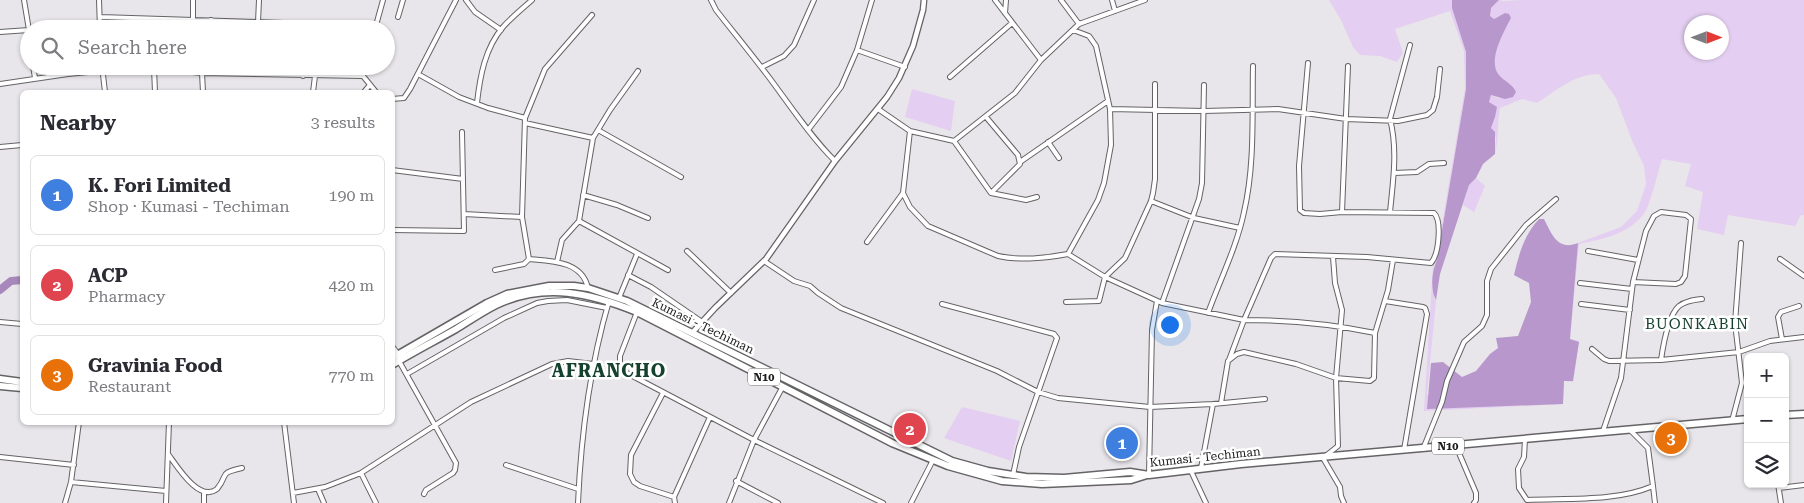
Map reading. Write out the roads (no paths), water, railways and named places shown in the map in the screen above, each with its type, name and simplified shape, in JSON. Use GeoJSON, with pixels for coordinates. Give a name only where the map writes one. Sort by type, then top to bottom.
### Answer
{"type":"FeatureCollection","features":[{"type":"Feature","properties":{"kind":"highway","name":"Kumasi - Techiman"},"geometry":{"type":"LineString","coordinates":[[395,359],[488,303],[507,294],[549,286],[588,288],[619,298],[952,461],[1013,476],[1050,478],[1130,472],[1149,475],[1190,469],[1744,420]]}},
{"type":"Feature","properties":{"kind":"highway","name":"N10"},"geometry":{"type":"LineString","coordinates":[[395,359],[496,305],[519,297],[557,292],[586,295],[609,301],[637,312],[892,443],[932,460],[981,476],[1022,483],[1074,484],[1131,480],[1149,475]]}},
{"type":"Feature","properties":{"kind":"highway"},"geometry":{"type":"LineString","coordinates":[[0,380],[20,382]]}},
{"type":"Feature","properties":{"kind":"highway"},"geometry":{"type":"LineString","coordinates":[[0,386],[20,388]]}},
{"type":"Feature","properties":{"kind":"highway"},"geometry":{"type":"LineString","coordinates":[[1789,416],[1804,414]]}},
{"type":"Feature","properties":{"kind":"highway"},"geometry":{"type":"LineString","coordinates":[[854,424],[859,415]]}},
{"type":"Feature","properties":{"kind":"street"},"geometry":{"type":"LineString","coordinates":[[24,0],[27,20]]}},
{"type":"Feature","properties":{"kind":"street"},"geometry":{"type":"LineString","coordinates":[[99,0],[100,18],[211,20]]}},
{"type":"Feature","properties":{"kind":"street"},"geometry":{"type":"LineString","coordinates":[[192,0],[193,20]]}},
{"type":"Feature","properties":{"kind":"street"},"geometry":{"type":"LineString","coordinates":[[258,20],[259,0]]}},
{"type":"Feature","properties":{"kind":"street"},"geometry":{"type":"LineString","coordinates":[[377,20],[383,0]]}},
{"type":"Feature","properties":{"kind":"street"},"geometry":{"type":"LineString","coordinates":[[398,17],[403,0]]}},
{"type":"Feature","properties":{"kind":"street"},"geometry":{"type":"LineString","coordinates":[[395,99],[404,98],[456,0]]}},
{"type":"Feature","properties":{"kind":"street"},"geometry":{"type":"LineString","coordinates":[[466,0],[479,15],[501,30]]}},
{"type":"Feature","properties":{"kind":"street"},"geometry":{"type":"LineString","coordinates":[[477,103],[484,63],[493,41],[501,30],[532,0]]}},
{"type":"Feature","properties":{"kind":"street"},"geometry":{"type":"LineString","coordinates":[[710,0],[808,130],[835,161]]}},
{"type":"Feature","properties":{"kind":"street"},"geometry":{"type":"LineString","coordinates":[[762,68],[784,56],[794,45],[814,0]]}},
{"type":"Feature","properties":{"kind":"street"},"geometry":{"type":"LineString","coordinates":[[808,130],[842,87],[857,50],[872,0]]}},
{"type":"Feature","properties":{"kind":"street"},"geometry":{"type":"LineString","coordinates":[[692,333],[764,261],[786,233],[808,198],[835,161],[878,109],[905,67],[924,10],[924,0]]}},
{"type":"Feature","properties":{"kind":"street"},"geometry":{"type":"LineString","coordinates":[[995,0],[1041,60]]}},
{"type":"Feature","properties":{"kind":"street"},"geometry":{"type":"LineString","coordinates":[[1005,14],[1006,0]]}},
{"type":"Feature","properties":{"kind":"street"},"geometry":{"type":"LineString","coordinates":[[1061,0],[1079,24]]}},
{"type":"Feature","properties":{"kind":"street"},"geometry":{"type":"LineString","coordinates":[[1112,0],[1115,12]]}},
{"type":"Feature","properties":{"kind":"street"},"geometry":{"type":"LineString","coordinates":[[954,141],[1014,93],[1041,60],[1079,24],[1145,0]]}},
{"type":"Feature","properties":{"kind":"street"},"geometry":{"type":"LineString","coordinates":[[529,259],[522,217],[525,118],[545,70],[592,16]]}},
{"type":"Feature","properties":{"kind":"street"},"geometry":{"type":"LineString","coordinates":[[950,77],[1012,23]]}},
{"type":"Feature","properties":{"kind":"street"},"geometry":{"type":"LineString","coordinates":[[1068,254],[1098,200],[1104,184],[1111,145],[1110,109],[1094,41],[1089,36],[1073,30]]}},
{"type":"Feature","properties":{"kind":"street"},"geometry":{"type":"LineString","coordinates":[[0,32],[20,31]]}},
{"type":"Feature","properties":{"kind":"street"},"geometry":{"type":"LineString","coordinates":[[1390,212],[1395,146],[1390,119],[1410,45]]}},
{"type":"Feature","properties":{"kind":"street"},"geometry":{"type":"LineString","coordinates":[[857,50],[905,67]]}},
{"type":"Feature","properties":{"kind":"street"},"geometry":{"type":"LineString","coordinates":[[1222,403],[1228,361],[1274,254],[1367,257],[1431,263],[1436,253],[1439,222],[1434,213],[1427,211],[1320,214],[1304,213],[1300,210],[1299,166],[1308,63]]}},
{"type":"Feature","properties":{"kind":"street"},"geometry":{"type":"LineString","coordinates":[[1208,313],[1240,228],[1248,193],[1253,66]]}},
{"type":"Feature","properties":{"kind":"street"},"geometry":{"type":"LineString","coordinates":[[1342,212],[1348,66]]}},
{"type":"Feature","properties":{"kind":"street"},"geometry":{"type":"LineString","coordinates":[[1110,109],[1155,111],[1252,111],[1278,109],[1346,120],[1398,120],[1427,115],[1432,110],[1437,96],[1440,69]]}},
{"type":"Feature","properties":{"kind":"street"},"geometry":{"type":"LineString","coordinates":[[557,262],[562,240],[579,221],[593,138],[638,71]]}},
{"type":"Feature","properties":{"kind":"street"},"geometry":{"type":"LineString","coordinates":[[418,74],[458,97],[488,108],[525,118]]}},
{"type":"Feature","properties":{"kind":"street"},"geometry":{"type":"LineString","coordinates":[[0,84],[55,75]]}},
{"type":"Feature","properties":{"kind":"street"},"geometry":{"type":"LineString","coordinates":[[104,75],[105,90]]}},
{"type":"Feature","properties":{"kind":"street"},"geometry":{"type":"LineString","coordinates":[[154,75],[155,90]]}},
{"type":"Feature","properties":{"kind":"street"},"geometry":{"type":"LineString","coordinates":[[202,75],[203,90]]}},
{"type":"Feature","properties":{"kind":"street"},"geometry":{"type":"LineString","coordinates":[[272,75],[362,76],[374,90]]}},
{"type":"Feature","properties":{"kind":"street"},"geometry":{"type":"LineString","coordinates":[[313,90],[315,76]]}},
{"type":"Feature","properties":{"kind":"street"},"geometry":{"type":"LineString","coordinates":[[1066,302],[1098,301],[1105,277],[1124,258],[1151,201],[1155,179],[1155,84]]}},
{"type":"Feature","properties":{"kind":"street"},"geometry":{"type":"LineString","coordinates":[[1149,475],[1152,330],[1160,302],[1194,218],[1199,199],[1202,184],[1204,85]]}},
{"type":"Feature","properties":{"kind":"street"},"geometry":{"type":"LineString","coordinates":[[366,90],[369,86]]}},
{"type":"Feature","properties":{"kind":"street"},"geometry":{"type":"LineString","coordinates":[[991,193],[1020,162],[1108,101]]}},
{"type":"Feature","properties":{"kind":"street"},"geometry":{"type":"LineString","coordinates":[[878,109],[910,131],[954,141],[991,193],[1026,200],[1037,196]]}},
{"type":"Feature","properties":{"kind":"street"},"geometry":{"type":"LineString","coordinates":[[986,117],[1018,155],[1020,162]]}},
{"type":"Feature","properties":{"kind":"street"},"geometry":{"type":"LineString","coordinates":[[525,123],[593,138]]}},
{"type":"Feature","properties":{"kind":"street"},"geometry":{"type":"LineString","coordinates":[[598,130],[681,177]]}},
{"type":"Feature","properties":{"kind":"street"},"geometry":{"type":"LineString","coordinates":[[867,242],[903,193],[910,131]]}},
{"type":"Feature","properties":{"kind":"street"},"geometry":{"type":"LineString","coordinates":[[395,230],[462,232],[464,230],[462,132]]}},
{"type":"Feature","properties":{"kind":"street"},"geometry":{"type":"LineString","coordinates":[[1048,142],[1059,158]]}},
{"type":"Feature","properties":{"kind":"street"},"geometry":{"type":"LineString","coordinates":[[0,147],[20,144]]}},
{"type":"Feature","properties":{"kind":"street"},"geometry":{"type":"LineString","coordinates":[[1394,172],[1417,172],[1428,164],[1444,163]]}},
{"type":"Feature","properties":{"kind":"street"},"geometry":{"type":"LineString","coordinates":[[395,170],[463,179]]}},
{"type":"Feature","properties":{"kind":"street"},"geometry":{"type":"LineString","coordinates":[[903,193],[910,207],[928,226],[998,256],[1040,259],[1068,254],[1105,277],[1160,302],[1244,320],[1281,320],[1341,326],[1375,333]]}},
{"type":"Feature","properties":{"kind":"street"},"geometry":{"type":"LineString","coordinates":[[583,195],[617,205],[648,218]]}},
{"type":"Feature","properties":{"kind":"street"},"geometry":{"type":"LineString","coordinates":[[1424,449],[1442,402],[1447,381],[1464,342],[1482,326],[1487,315],[1487,281],[1491,269],[1526,225],[1556,199]]}},
{"type":"Feature","properties":{"kind":"street"},"geometry":{"type":"LineString","coordinates":[[1151,201],[1194,218],[1240,228]]}},
{"type":"Feature","properties":{"kind":"street"},"geometry":{"type":"LineString","coordinates":[[1603,432],[1621,378],[1633,282],[1646,231],[1656,214],[1661,212],[1686,215],[1691,219],[1685,276],[1681,282],[1676,284],[1633,282]]}},
{"type":"Feature","properties":{"kind":"street"},"geometry":{"type":"LineString","coordinates":[[464,214],[522,217]]}},
{"type":"Feature","properties":{"kind":"street"},"geometry":{"type":"LineString","coordinates":[[579,221],[668,270]]}},
{"type":"Feature","properties":{"kind":"street"},"geometry":{"type":"LineString","coordinates":[[1732,421],[1742,383],[1735,323],[1741,243]]}},
{"type":"Feature","properties":{"kind":"street"},"geometry":{"type":"LineString","coordinates":[[687,251],[731,292]]}},
{"type":"Feature","properties":{"kind":"street"},"geometry":{"type":"LineString","coordinates":[[1588,251],[1638,260]]}},
{"type":"Feature","properties":{"kind":"street"},"geometry":{"type":"LineString","coordinates":[[619,298],[637,254]]}},
{"type":"Feature","properties":{"kind":"street"},"geometry":{"type":"LineString","coordinates":[[1333,256],[1335,284],[1342,310],[1336,378],[1338,446],[1322,458],[1340,486],[1344,503]]}},
{"type":"Feature","properties":{"kind":"street"},"geometry":{"type":"LineString","coordinates":[[529,259],[557,262],[581,272],[588,288]]}},
{"type":"Feature","properties":{"kind":"street"},"geometry":{"type":"LineString","coordinates":[[495,270],[524,264],[529,259]]}},
{"type":"Feature","properties":{"kind":"street"},"geometry":{"type":"LineString","coordinates":[[1780,259],[1804,276]]}},
{"type":"Feature","properties":{"kind":"street"},"geometry":{"type":"LineString","coordinates":[[1228,361],[1237,354],[1244,352],[1296,364],[1336,378],[1370,381],[1374,378],[1375,333],[1385,301],[1393,260]]}},
{"type":"Feature","properties":{"kind":"street"},"geometry":{"type":"LineString","coordinates":[[764,261],[794,281],[810,286],[841,308],[997,371],[1038,392],[1058,398],[1150,407],[1265,399]]}},
{"type":"Feature","properties":{"kind":"street"},"geometry":{"type":"LineString","coordinates":[[628,275],[702,322]]}},
{"type":"Feature","properties":{"kind":"street"},"geometry":{"type":"LineString","coordinates":[[1580,283],[1632,289]]}},
{"type":"Feature","properties":{"kind":"street"},"geometry":{"type":"LineString","coordinates":[[1661,360],[1673,314],[1678,307],[1692,300],[1702,299]]}},
{"type":"Feature","properties":{"kind":"street"},"geometry":{"type":"LineString","coordinates":[[407,374],[504,318],[537,303],[567,300],[607,308]]}},
{"type":"Feature","properties":{"kind":"street"},"geometry":{"type":"LineString","coordinates":[[578,503],[592,364],[609,301]]}},
{"type":"Feature","properties":{"kind":"street"},"geometry":{"type":"LineString","coordinates":[[1385,301],[1423,307],[1427,314],[1404,451]]}},
{"type":"Feature","properties":{"kind":"street"},"geometry":{"type":"LineString","coordinates":[[942,304],[1056,336],[1057,339],[1019,447],[1013,476]]}},
{"type":"Feature","properties":{"kind":"street"},"geometry":{"type":"LineString","coordinates":[[1581,304],[1630,310]]}},
{"type":"Feature","properties":{"kind":"street"},"geometry":{"type":"LineString","coordinates":[[1782,339],[1778,317],[1781,312],[1799,306]]}},
{"type":"Feature","properties":{"kind":"street"},"geometry":{"type":"LineString","coordinates":[[637,312],[620,356],[621,368],[626,373],[663,394],[883,503]]}},
{"type":"Feature","properties":{"kind":"street"},"geometry":{"type":"LineString","coordinates":[[0,322],[20,324]]}},
{"type":"Feature","properties":{"kind":"street"},"geometry":{"type":"LineString","coordinates":[[1592,349],[1604,359],[1623,362],[1661,360],[1739,352],[1770,341],[1804,337]]}},
{"type":"Feature","properties":{"kind":"street"},"geometry":{"type":"LineString","coordinates":[[395,359],[407,374],[454,458],[455,470],[426,490],[424,494]]}},
{"type":"Feature","properties":{"kind":"street"},"geometry":{"type":"LineString","coordinates":[[292,493],[318,489],[361,474],[471,402],[552,364],[568,361],[592,364]]}},
{"type":"Feature","properties":{"kind":"street"},"geometry":{"type":"LineString","coordinates":[[728,503],[754,440],[782,388]]}},
{"type":"Feature","properties":{"kind":"street"},"geometry":{"type":"LineString","coordinates":[[663,394],[631,455],[630,474],[634,482],[640,486],[674,498]]}},
{"type":"Feature","properties":{"kind":"street"},"geometry":{"type":"LineString","coordinates":[[1201,468],[1213,404]]}},
{"type":"Feature","properties":{"kind":"street"},"geometry":{"type":"LineString","coordinates":[[675,503],[674,498],[710,417]]}},
{"type":"Feature","properties":{"kind":"street"},"geometry":{"type":"LineString","coordinates":[[65,503],[74,465],[79,425]]}},
{"type":"Feature","properties":{"kind":"street"},"geometry":{"type":"LineString","coordinates":[[166,503],[169,425]]}},
{"type":"Feature","properties":{"kind":"street"},"geometry":{"type":"LineString","coordinates":[[284,425],[294,503]]}},
{"type":"Feature","properties":{"kind":"street"},"geometry":{"type":"LineString","coordinates":[[1630,430],[1648,448],[1655,503]]}},
{"type":"Feature","properties":{"kind":"street"},"geometry":{"type":"LineString","coordinates":[[1525,439],[1524,457],[1518,469],[1519,488],[1527,500],[1546,501],[1630,494],[1653,486]]}},
{"type":"Feature","properties":{"kind":"street"},"geometry":{"type":"LineString","coordinates":[[1456,446],[1476,493],[1474,503]]}},
{"type":"Feature","properties":{"kind":"street"},"geometry":{"type":"LineString","coordinates":[[168,454],[193,489],[204,494],[214,492],[220,486],[227,472],[242,468]]}},
{"type":"Feature","properties":{"kind":"street"},"geometry":{"type":"LineString","coordinates":[[0,457],[74,465]]}},
{"type":"Feature","properties":{"kind":"street"},"geometry":{"type":"LineString","coordinates":[[911,503],[932,460]]}},
{"type":"Feature","properties":{"kind":"street"},"geometry":{"type":"LineString","coordinates":[[506,465],[578,489]]}},
{"type":"Feature","properties":{"kind":"street"},"geometry":{"type":"LineString","coordinates":[[1190,469],[1206,503]]}},
{"type":"Feature","properties":{"kind":"street"},"geometry":{"type":"LineString","coordinates":[[361,474],[376,503]]}},
{"type":"Feature","properties":{"kind":"street"},"geometry":{"type":"LineString","coordinates":[[736,481],[778,503]]}},
{"type":"Feature","properties":{"kind":"street"},"geometry":{"type":"LineString","coordinates":[[71,482],[166,491]]}},
{"type":"Feature","properties":{"kind":"street"},"geometry":{"type":"LineString","coordinates":[[1789,486],[1804,485]]}},
{"type":"Feature","properties":{"kind":"street"},"geometry":{"type":"LineString","coordinates":[[1778,488],[1781,503]]}},
{"type":"Feature","properties":{"kind":"street"},"geometry":{"type":"LineString","coordinates":[[318,489],[324,503]]}},
{"type":"Feature","properties":{"kind":"street"},"geometry":{"type":"LineString","coordinates":[[204,494],[204,503]]}},
{"type":"Feature","properties":{"kind":"waterway"},"geometry":{"type":"LineString","coordinates":[[0,290],[11,281],[20,280]]}},
{"type":"Feature","properties":{"kind":"place","name":"ACP"},"geometry":{"type":"Point","coordinates":[910,429]}},
{"type":"Feature","properties":{"kind":"place","name":"Gravinia Food"},"geometry":{"type":"Point","coordinates":[1671,438]}},
{"type":"Feature","properties":{"kind":"place","name":"K. Fori Limited"},"geometry":{"type":"Point","coordinates":[1122,443]}},
{"type":"Feature","properties":{"kind":"district","name":"BUONKABIN"},"geometry":{"type":"Point","coordinates":[1697,324]}},
{"type":"Feature","properties":{"kind":"district","name":"AFRANCHO"},"geometry":{"type":"Point","coordinates":[609,370]}}]}
